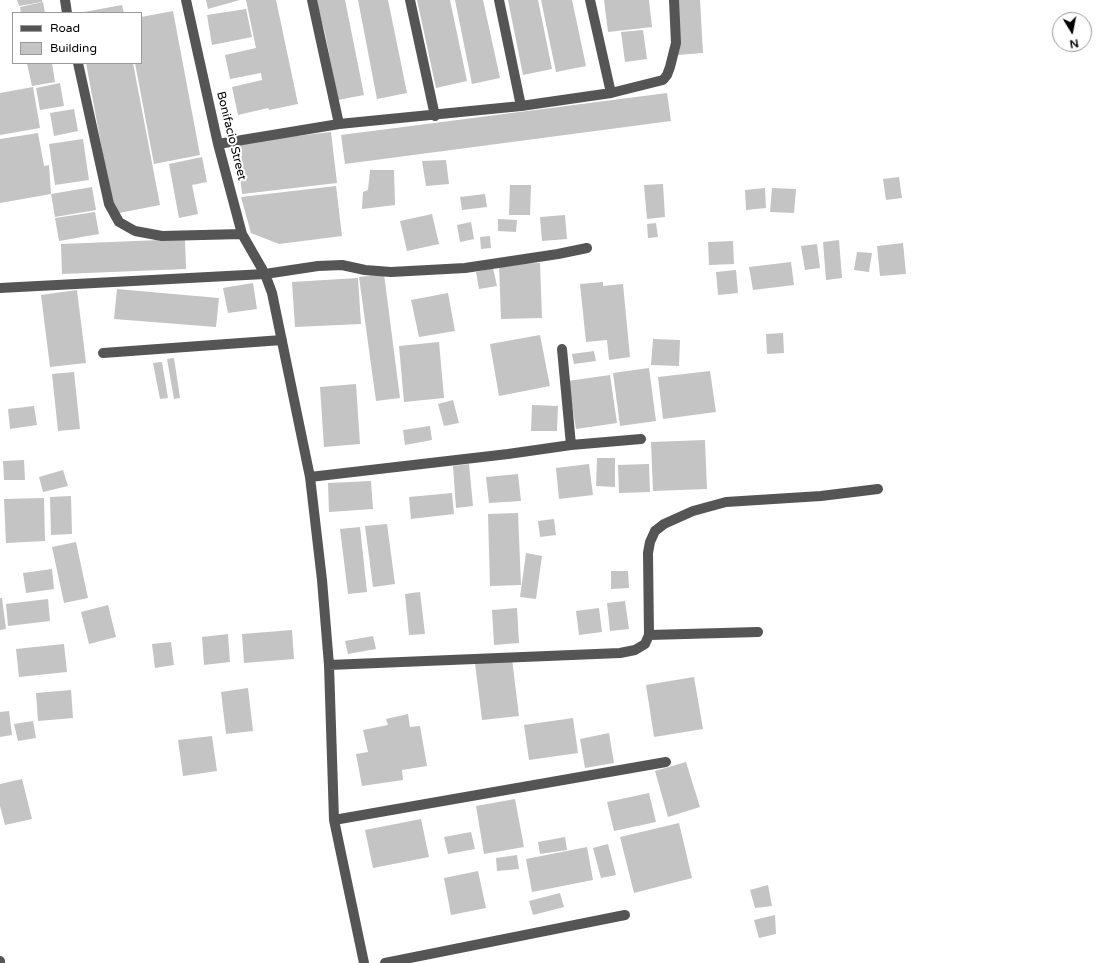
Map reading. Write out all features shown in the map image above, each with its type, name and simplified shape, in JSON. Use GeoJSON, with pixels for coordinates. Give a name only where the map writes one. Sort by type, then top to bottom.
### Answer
{"type":"FeatureCollection","features":[{"type":"Feature","properties":{"kind":"street"},"geometry":{"type":"LineString","coordinates":[[64,0],[67,12]]}},
{"type":"Feature","properties":{"kind":"street","name":"Bonifacio Street"},"geometry":{"type":"LineString","coordinates":[[186,0],[218,144],[242,234],[265,274],[272,293],[310,477],[322,580],[329,665],[334,820],[364,963]]}},
{"type":"Feature","properties":{"kind":"street"},"geometry":{"type":"LineString","coordinates":[[312,0],[339,124]]}},
{"type":"Feature","properties":{"kind":"street"},"geometry":{"type":"LineString","coordinates":[[410,0],[435,116]]}},
{"type":"Feature","properties":{"kind":"street"},"geometry":{"type":"LineString","coordinates":[[499,0],[521,106]]}},
{"type":"Feature","properties":{"kind":"street"},"geometry":{"type":"LineString","coordinates":[[590,0],[611,93]]}},
{"type":"Feature","properties":{"kind":"street"},"geometry":{"type":"LineString","coordinates":[[218,144],[339,124],[435,116],[521,106],[611,93],[663,80],[670,67],[676,43],[674,0]]}},
{"type":"Feature","properties":{"kind":"street"},"geometry":{"type":"LineString","coordinates":[[78,64],[109,204],[119,222],[135,231],[162,236],[242,234]]}},
{"type":"Feature","properties":{"kind":"street"},"geometry":{"type":"LineString","coordinates":[[0,288],[265,274],[318,266],[342,265],[365,270],[391,272],[465,268],[558,254],[587,248]]}},
{"type":"Feature","properties":{"kind":"street"},"geometry":{"type":"LineString","coordinates":[[103,353],[282,340]]}},
{"type":"Feature","properties":{"kind":"street"},"geometry":{"type":"LineString","coordinates":[[562,348],[571,445]]}},
{"type":"Feature","properties":{"kind":"street"},"geometry":{"type":"LineString","coordinates":[[310,477],[508,454],[571,445],[641,439]]}},
{"type":"Feature","properties":{"kind":"street"},"geometry":{"type":"LineString","coordinates":[[329,665],[620,653],[635,650],[645,644],[649,635],[648,553],[650,542],[655,531],[664,524],[693,511],[726,502],[821,496],[878,488]]}},
{"type":"Feature","properties":{"kind":"street"},"geometry":{"type":"LineString","coordinates":[[649,635],[758,632]]}},
{"type":"Feature","properties":{"kind":"street"},"geometry":{"type":"LineString","coordinates":[[334,820],[666,762]]}},
{"type":"Feature","properties":{"kind":"street"},"geometry":{"type":"LineString","coordinates":[[385,963],[625,915]]}},
{"type":"Feature","properties":{"kind":"building"},"geometry":{"type":"Polygon","coordinates":[[[17,0],[42,0],[42,2],[19,6],[17,0]]]}},
{"type":"Feature","properties":{"kind":"building"},"geometry":{"type":"Polygon","coordinates":[[[206,0],[240,0],[208,9],[206,0]]]}},
{"type":"Feature","properties":{"kind":"building"},"geometry":{"type":"Polygon","coordinates":[[[246,0],[276,0],[298,104],[269,110],[268,108],[238,115],[232,87],[262,80],[261,73],[230,79],[225,55],[256,48],[246,0]]]}},
{"type":"Feature","properties":{"kind":"building"},"geometry":{"type":"Polygon","coordinates":[[[316,0],[345,0],[364,95],[338,100],[325,33],[316,0]]]}},
{"type":"Feature","properties":{"kind":"building"},"geometry":{"type":"Polygon","coordinates":[[[358,0],[388,0],[407,93],[377,99],[358,0]]]}},
{"type":"Feature","properties":{"kind":"building"},"geometry":{"type":"Polygon","coordinates":[[[417,0],[450,0],[467,81],[436,88],[417,0]]]}},
{"type":"Feature","properties":{"kind":"building"},"geometry":{"type":"Polygon","coordinates":[[[455,0],[483,0],[500,78],[472,84],[455,0]]]}},
{"type":"Feature","properties":{"kind":"building"},"geometry":{"type":"Polygon","coordinates":[[[508,0],[538,0],[552,69],[523,75],[508,0]]]}},
{"type":"Feature","properties":{"kind":"building"},"geometry":{"type":"Polygon","coordinates":[[[541,0],[572,0],[586,66],[556,72],[541,0]]]}},
{"type":"Feature","properties":{"kind":"building"},"geometry":{"type":"Polygon","coordinates":[[[604,0],[649,0],[652,27],[608,32],[604,0]]]}},
{"type":"Feature","properties":{"kind":"building"},"geometry":{"type":"Polygon","coordinates":[[[676,0],[700,0],[703,53],[678,55],[676,0]]]}},
{"type":"Feature","properties":{"kind":"building"},"geometry":{"type":"Polygon","coordinates":[[[43,2],[45,12],[21,12],[20,7],[43,2]]]}},
{"type":"Feature","properties":{"kind":"building"},"geometry":{"type":"Polygon","coordinates":[[[122,5],[124,12],[84,12],[122,5]]]}},
{"type":"Feature","properties":{"kind":"building"},"geometry":{"type":"Polygon","coordinates":[[[246,9],[252,37],[212,45],[207,15],[246,9]]]}},
{"type":"Feature","properties":{"kind":"building"},"geometry":{"type":"Polygon","coordinates":[[[173,11],[200,155],[154,164],[135,64],[142,64],[142,17],[173,11]]]}},
{"type":"Feature","properties":{"kind":"building"},"geometry":{"type":"Polygon","coordinates":[[[643,30],[647,59],[625,62],[621,32],[643,30]]]}},
{"type":"Feature","properties":{"kind":"building"},"geometry":{"type":"Polygon","coordinates":[[[27,64],[52,64],[55,82],[32,86],[27,64]]]}},
{"type":"Feature","properties":{"kind":"building"},"geometry":{"type":"Polygon","coordinates":[[[86,64],[133,64],[160,205],[114,214],[86,64]]]}},
{"type":"Feature","properties":{"kind":"building"},"geometry":{"type":"Polygon","coordinates":[[[60,83],[64,106],[40,110],[36,88],[60,83]]]}},
{"type":"Feature","properties":{"kind":"building"},"geometry":{"type":"Polygon","coordinates":[[[33,87],[40,128],[0,135],[0,93],[33,87]]]}},
{"type":"Feature","properties":{"kind":"building"},"geometry":{"type":"Polygon","coordinates":[[[667,93],[671,121],[345,164],[341,135],[667,93]]]}},
{"type":"Feature","properties":{"kind":"building"},"geometry":{"type":"Polygon","coordinates":[[[74,109],[78,131],[54,136],[50,113],[74,109]]]}},
{"type":"Feature","properties":{"kind":"building"},"geometry":{"type":"Polygon","coordinates":[[[331,132],[337,183],[242,194],[236,143],[331,132]]]}},
{"type":"Feature","properties":{"kind":"building"},"geometry":{"type":"Polygon","coordinates":[[[38,133],[44,166],[49,165],[51,194],[0,203],[0,139],[38,133]]]}},
{"type":"Feature","properties":{"kind":"building"},"geometry":{"type":"Polygon","coordinates":[[[83,139],[89,180],[55,185],[49,144],[83,139]]]}},
{"type":"Feature","properties":{"kind":"building"},"geometry":{"type":"Polygon","coordinates":[[[202,157],[207,182],[192,185],[198,214],[179,218],[169,164],[202,157]]]}},
{"type":"Feature","properties":{"kind":"building"},"geometry":{"type":"Polygon","coordinates":[[[446,160],[449,184],[426,186],[422,161],[446,160]]]}},
{"type":"Feature","properties":{"kind":"building"},"geometry":{"type":"Polygon","coordinates":[[[370,170],[394,170],[395,205],[362,209],[363,192],[368,190],[370,170]]]}},
{"type":"Feature","properties":{"kind":"building"},"geometry":{"type":"Polygon","coordinates":[[[899,177],[902,198],[886,200],[883,179],[899,177]]]}},
{"type":"Feature","properties":{"kind":"building"},"geometry":{"type":"Polygon","coordinates":[[[663,184],[665,217],[647,219],[644,185],[663,184]]]}},
{"type":"Feature","properties":{"kind":"building"},"geometry":{"type":"Polygon","coordinates":[[[510,185],[531,185],[530,215],[509,215],[510,185]]]}},
{"type":"Feature","properties":{"kind":"building"},"geometry":{"type":"Polygon","coordinates":[[[336,186],[342,236],[279,244],[251,233],[241,197],[336,186]]]}},
{"type":"Feature","properties":{"kind":"building"},"geometry":{"type":"Polygon","coordinates":[[[92,187],[96,210],[55,217],[51,194],[92,187]]]}},
{"type":"Feature","properties":{"kind":"building"},"geometry":{"type":"Polygon","coordinates":[[[765,188],[766,208],[746,210],[745,190],[765,188]]]}},
{"type":"Feature","properties":{"kind":"building"},"geometry":{"type":"Polygon","coordinates":[[[772,188],[796,189],[794,213],[770,212],[772,188]]]}},
{"type":"Feature","properties":{"kind":"building"},"geometry":{"type":"Polygon","coordinates":[[[485,194],[487,207],[462,210],[460,197],[485,194]]]}},
{"type":"Feature","properties":{"kind":"building"},"geometry":{"type":"Polygon","coordinates":[[[95,212],[99,234],[59,241],[55,218],[95,212]]]}},
{"type":"Feature","properties":{"kind":"building"},"geometry":{"type":"Polygon","coordinates":[[[432,214],[439,244],[407,251],[400,221],[432,214]]]}},
{"type":"Feature","properties":{"kind":"building"},"geometry":{"type":"Polygon","coordinates":[[[565,215],[567,239],[542,241],[540,217],[565,215]]]}},
{"type":"Feature","properties":{"kind":"building"},"geometry":{"type":"Polygon","coordinates":[[[498,219],[517,220],[516,232],[498,231],[498,219]]]}},
{"type":"Feature","properties":{"kind":"building"},"geometry":{"type":"Polygon","coordinates":[[[471,222],[474,239],[460,242],[457,225],[471,222]]]}},
{"type":"Feature","properties":{"kind":"building"},"geometry":{"type":"Polygon","coordinates":[[[656,223],[658,237],[648,238],[647,224],[656,223]]]}},
{"type":"Feature","properties":{"kind":"building"},"geometry":{"type":"Polygon","coordinates":[[[490,236],[491,248],[481,249],[480,237],[490,236]]]}},
{"type":"Feature","properties":{"kind":"building"},"geometry":{"type":"Polygon","coordinates":[[[185,239],[186,269],[62,274],[61,244],[185,239]]]}},
{"type":"Feature","properties":{"kind":"building"},"geometry":{"type":"Polygon","coordinates":[[[839,240],[842,278],[826,280],[823,242],[839,240]]]}},
{"type":"Feature","properties":{"kind":"building"},"geometry":{"type":"Polygon","coordinates":[[[733,241],[734,264],[709,265],[708,242],[733,241]]]}},
{"type":"Feature","properties":{"kind":"building"},"geometry":{"type":"Polygon","coordinates":[[[903,243],[906,274],[880,276],[877,246],[903,243]]]}},
{"type":"Feature","properties":{"kind":"building"},"geometry":{"type":"Polygon","coordinates":[[[817,244],[820,268],[805,270],[801,246],[817,244]]]}},
{"type":"Feature","properties":{"kind":"building"},"geometry":{"type":"Polygon","coordinates":[[[857,252],[872,253],[869,272],[854,270],[857,252]]]}},
{"type":"Feature","properties":{"kind":"building"},"geometry":{"type":"Polygon","coordinates":[[[791,262],[794,285],[753,290],[749,267],[791,262]]]}},
{"type":"Feature","properties":{"kind":"building"},"geometry":{"type":"Polygon","coordinates":[[[540,263],[542,318],[501,319],[499,264],[540,263]]]}},
{"type":"Feature","properties":{"kind":"building"},"geometry":{"type":"Polygon","coordinates":[[[493,268],[497,286],[479,289],[476,272],[493,268]]]}},
{"type":"Feature","properties":{"kind":"building"},"geometry":{"type":"Polygon","coordinates":[[[736,270],[738,293],[718,295],[716,272],[736,270]]]}},
{"type":"Feature","properties":{"kind":"building"},"geometry":{"type":"Polygon","coordinates":[[[384,274],[400,398],[376,401],[359,277],[384,274]]]}},
{"type":"Feature","properties":{"kind":"building"},"geometry":{"type":"Polygon","coordinates":[[[358,278],[361,324],[295,327],[292,282],[358,278]]]}},
{"type":"Feature","properties":{"kind":"building"},"geometry":{"type":"Polygon","coordinates":[[[603,282],[603,286],[623,284],[630,357],[609,360],[607,340],[586,342],[580,284],[603,282]]]}},
{"type":"Feature","properties":{"kind":"building"},"geometry":{"type":"Polygon","coordinates":[[[253,283],[257,309],[228,313],[223,288],[253,283]]]}},
{"type":"Feature","properties":{"kind":"building"},"geometry":{"type":"Polygon","coordinates":[[[117,289],[219,298],[216,327],[114,319],[117,289]]]}},
{"type":"Feature","properties":{"kind":"building"},"geometry":{"type":"Polygon","coordinates":[[[77,290],[86,363],[50,367],[41,295],[77,290]]]}},
{"type":"Feature","properties":{"kind":"building"},"geometry":{"type":"Polygon","coordinates":[[[448,293],[455,331],[419,337],[411,300],[448,293]]]}},
{"type":"Feature","properties":{"kind":"building"},"geometry":{"type":"Polygon","coordinates":[[[783,333],[784,353],[767,354],[766,334],[783,333]]]}},
{"type":"Feature","properties":{"kind":"building"},"geometry":{"type":"Polygon","coordinates":[[[540,335],[550,386],[499,396],[490,344],[540,335]]]}},
{"type":"Feature","properties":{"kind":"building"},"geometry":{"type":"Polygon","coordinates":[[[653,339],[680,340],[679,366],[651,365],[653,339]]]}},
{"type":"Feature","properties":{"kind":"building"},"geometry":{"type":"Polygon","coordinates":[[[439,342],[444,398],[404,402],[399,346],[439,342]]]}},
{"type":"Feature","properties":{"kind":"building"},"geometry":{"type":"Polygon","coordinates":[[[594,351],[596,361],[574,364],[572,354],[594,351]]]}},
{"type":"Feature","properties":{"kind":"building"},"geometry":{"type":"Polygon","coordinates":[[[174,358],[180,398],[174,399],[167,359],[174,358]]]}},
{"type":"Feature","properties":{"kind":"building"},"geometry":{"type":"Polygon","coordinates":[[[162,362],[168,398],[160,399],[153,363],[162,362]]]}},
{"type":"Feature","properties":{"kind":"building"},"geometry":{"type":"Polygon","coordinates":[[[649,368],[656,421],[620,426],[613,373],[649,368]]]}},
{"type":"Feature","properties":{"kind":"building"},"geometry":{"type":"Polygon","coordinates":[[[710,371],[716,412],[663,419],[658,377],[710,371]]]}},
{"type":"Feature","properties":{"kind":"building"},"geometry":{"type":"Polygon","coordinates":[[[74,372],[80,429],[58,431],[52,374],[74,372]]]}},
{"type":"Feature","properties":{"kind":"building"},"geometry":{"type":"Polygon","coordinates":[[[610,375],[617,423],[576,429],[568,381],[610,375]]]}},
{"type":"Feature","properties":{"kind":"building"},"geometry":{"type":"Polygon","coordinates":[[[356,384],[360,444],[324,447],[320,387],[356,384]]]}},
{"type":"Feature","properties":{"kind":"building"},"geometry":{"type":"Polygon","coordinates":[[[453,400],[459,423],[444,426],[438,404],[453,400]]]}},
{"type":"Feature","properties":{"kind":"building"},"geometry":{"type":"Polygon","coordinates":[[[532,405],[558,406],[557,431],[531,431],[532,405]]]}},
{"type":"Feature","properties":{"kind":"building"},"geometry":{"type":"Polygon","coordinates":[[[34,406],[37,425],[10,429],[8,409],[34,406]]]}},
{"type":"Feature","properties":{"kind":"building"},"geometry":{"type":"Polygon","coordinates":[[[430,426],[432,440],[405,445],[403,430],[430,426]]]}},
{"type":"Feature","properties":{"kind":"building"},"geometry":{"type":"Polygon","coordinates":[[[705,440],[707,489],[653,491],[651,442],[705,440]]]}},
{"type":"Feature","properties":{"kind":"building"},"geometry":{"type":"Polygon","coordinates":[[[597,458],[615,458],[615,487],[596,486],[597,458]]]}},
{"type":"Feature","properties":{"kind":"building"},"geometry":{"type":"Polygon","coordinates":[[[24,460],[25,480],[4,480],[3,461],[24,460]]]}},
{"type":"Feature","properties":{"kind":"building"},"geometry":{"type":"Polygon","coordinates":[[[469,464],[473,506],[456,508],[453,466],[469,464]]]}},
{"type":"Feature","properties":{"kind":"building"},"geometry":{"type":"Polygon","coordinates":[[[589,464],[593,495],[559,499],[556,468],[589,464]]]}},
{"type":"Feature","properties":{"kind":"building"},"geometry":{"type":"Polygon","coordinates":[[[649,464],[650,492],[619,493],[618,465],[649,464]]]}},
{"type":"Feature","properties":{"kind":"building"},"geometry":{"type":"Polygon","coordinates":[[[63,470],[68,486],[43,492],[39,477],[63,470]]]}},
{"type":"Feature","properties":{"kind":"building"},"geometry":{"type":"Polygon","coordinates":[[[518,474],[521,501],[489,503],[486,477],[518,474]]]}},
{"type":"Feature","properties":{"kind":"building"},"geometry":{"type":"Polygon","coordinates":[[[371,481],[373,509],[329,512],[328,483],[371,481]]]}},
{"type":"Feature","properties":{"kind":"building"},"geometry":{"type":"Polygon","coordinates":[[[452,493],[454,514],[411,519],[409,497],[452,493]]]}},
{"type":"Feature","properties":{"kind":"building"},"geometry":{"type":"Polygon","coordinates":[[[71,496],[72,534],[51,535],[50,497],[71,496]]]}},
{"type":"Feature","properties":{"kind":"building"},"geometry":{"type":"Polygon","coordinates":[[[44,498],[45,541],[6,543],[4,499],[44,498]]]}},
{"type":"Feature","properties":{"kind":"building"},"geometry":{"type":"Polygon","coordinates":[[[518,513],[521,585],[490,586],[488,514],[518,513]]]}},
{"type":"Feature","properties":{"kind":"building"},"geometry":{"type":"Polygon","coordinates":[[[554,519],[556,535],[540,537],[538,521],[554,519]]]}},
{"type":"Feature","properties":{"kind":"building"},"geometry":{"type":"Polygon","coordinates":[[[387,524],[395,584],[373,587],[365,526],[387,524]]]}},
{"type":"Feature","properties":{"kind":"building"},"geometry":{"type":"Polygon","coordinates":[[[360,527],[367,592],[348,594],[340,529],[360,527]]]}},
{"type":"Feature","properties":{"kind":"building"},"geometry":{"type":"Polygon","coordinates":[[[76,542],[88,598],[64,603],[52,547],[76,542]]]}},
{"type":"Feature","properties":{"kind":"building"},"geometry":{"type":"Polygon","coordinates":[[[526,553],[542,556],[536,599],[520,597],[526,553]]]}},
{"type":"Feature","properties":{"kind":"building"},"geometry":{"type":"Polygon","coordinates":[[[52,569],[54,589],[26,593],[23,573],[52,569]]]}},
{"type":"Feature","properties":{"kind":"building"},"geometry":{"type":"Polygon","coordinates":[[[611,571],[628,571],[629,588],[611,589],[611,571]]]}},
{"type":"Feature","properties":{"kind":"building"},"geometry":{"type":"Polygon","coordinates":[[[420,592],[425,634],[409,635],[405,594],[420,592]]]}},
{"type":"Feature","properties":{"kind":"building"},"geometry":{"type":"Polygon","coordinates":[[[0,598],[2,598],[6,629],[0,630],[0,598]]]}},
{"type":"Feature","properties":{"kind":"building"},"geometry":{"type":"Polygon","coordinates":[[[48,599],[50,621],[8,626],[6,604],[48,599]]]}},
{"type":"Feature","properties":{"kind":"building"},"geometry":{"type":"Polygon","coordinates":[[[625,601],[629,629],[610,631],[607,603],[625,601]]]}},
{"type":"Feature","properties":{"kind":"building"},"geometry":{"type":"Polygon","coordinates":[[[108,605],[116,637],[89,644],[81,612],[108,605]]]}},
{"type":"Feature","properties":{"kind":"building"},"geometry":{"type":"Polygon","coordinates":[[[517,608],[519,643],[494,645],[492,610],[517,608]]]}},
{"type":"Feature","properties":{"kind":"building"},"geometry":{"type":"Polygon","coordinates":[[[599,608],[602,632],[579,635],[576,611],[599,608]]]}},
{"type":"Feature","properties":{"kind":"building"},"geometry":{"type":"Polygon","coordinates":[[[292,630],[294,659],[244,663],[242,634],[292,630]]]}},
{"type":"Feature","properties":{"kind":"building"},"geometry":{"type":"Polygon","coordinates":[[[228,634],[230,662],[204,665],[202,637],[228,634]]]}},
{"type":"Feature","properties":{"kind":"building"},"geometry":{"type":"Polygon","coordinates":[[[373,636],[376,649],[348,654],[345,641],[373,636]]]}},
{"type":"Feature","properties":{"kind":"building"},"geometry":{"type":"Polygon","coordinates":[[[171,642],[174,665],[155,668],[152,644],[171,642]]]}},
{"type":"Feature","properties":{"kind":"building"},"geometry":{"type":"Polygon","coordinates":[[[64,644],[67,672],[19,677],[16,649],[64,644]]]}},
{"type":"Feature","properties":{"kind":"building"},"geometry":{"type":"Polygon","coordinates":[[[512,659],[519,716],[482,720],[475,663],[512,659]]]}},
{"type":"Feature","properties":{"kind":"building"},"geometry":{"type":"Polygon","coordinates":[[[694,677],[703,729],[654,737],[646,685],[694,677]]]}},
{"type":"Feature","properties":{"kind":"building"},"geometry":{"type":"Polygon","coordinates":[[[248,688],[253,731],[226,734],[221,692],[248,688]]]}},
{"type":"Feature","properties":{"kind":"building"},"geometry":{"type":"Polygon","coordinates":[[[71,690],[73,718],[38,721],[36,693],[71,690]]]}},
{"type":"Feature","properties":{"kind":"building"},"geometry":{"type":"Polygon","coordinates":[[[9,711],[12,735],[0,737],[0,712],[9,711]]]}},
{"type":"Feature","properties":{"kind":"building"},"geometry":{"type":"Polygon","coordinates":[[[408,714],[410,727],[420,726],[427,766],[402,770],[403,780],[362,786],[356,754],[368,752],[363,730],[388,725],[386,719],[408,714]]]}},
{"type":"Feature","properties":{"kind":"building"},"geometry":{"type":"Polygon","coordinates":[[[573,718],[578,753],[529,760],[524,725],[573,718]]]}},
{"type":"Feature","properties":{"kind":"building"},"geometry":{"type":"Polygon","coordinates":[[[33,721],[36,738],[18,741],[14,724],[33,721]]]}},
{"type":"Feature","properties":{"kind":"building"},"geometry":{"type":"Polygon","coordinates":[[[609,733],[614,763],[585,768],[580,739],[609,733]]]}},
{"type":"Feature","properties":{"kind":"building"},"geometry":{"type":"Polygon","coordinates":[[[212,736],[217,771],[183,776],[178,740],[212,736]]]}},
{"type":"Feature","properties":{"kind":"building"},"geometry":{"type":"Polygon","coordinates":[[[686,762],[700,807],[668,817],[655,771],[686,762]]]}},
{"type":"Feature","properties":{"kind":"building"},"geometry":{"type":"Polygon","coordinates":[[[22,779],[32,819],[5,825],[0,806],[0,784],[22,779]]]}},
{"type":"Feature","properties":{"kind":"building"},"geometry":{"type":"Polygon","coordinates":[[[649,793],[656,822],[614,831],[607,802],[649,793]]]}},
{"type":"Feature","properties":{"kind":"building"},"geometry":{"type":"Polygon","coordinates":[[[515,799],[524,847],[484,854],[476,806],[515,799]]]}},
{"type":"Feature","properties":{"kind":"building"},"geometry":{"type":"Polygon","coordinates":[[[421,819],[429,857],[373,868],[365,830],[421,819]]]}},
{"type":"Feature","properties":{"kind":"building"},"geometry":{"type":"Polygon","coordinates":[[[679,823],[692,878],[634,893],[620,837],[679,823]]]}},
{"type":"Feature","properties":{"kind":"building"},"geometry":{"type":"Polygon","coordinates":[[[471,832],[475,849],[448,854],[444,837],[471,832]]]}},
{"type":"Feature","properties":{"kind":"building"},"geometry":{"type":"Polygon","coordinates":[[[565,837],[567,850],[540,854],[538,842],[565,837]]]}},
{"type":"Feature","properties":{"kind":"building"},"geometry":{"type":"Polygon","coordinates":[[[608,844],[616,875],[601,878],[593,848],[608,844]]]}},
{"type":"Feature","properties":{"kind":"building"},"geometry":{"type":"Polygon","coordinates":[[[587,847],[593,880],[532,892],[526,859],[587,847]]]}},
{"type":"Feature","properties":{"kind":"building"},"geometry":{"type":"Polygon","coordinates":[[[517,855],[519,869],[497,871],[496,858],[517,855]]]}},
{"type":"Feature","properties":{"kind":"building"},"geometry":{"type":"Polygon","coordinates":[[[478,871],[486,908],[451,915],[444,878],[478,871]]]}},
{"type":"Feature","properties":{"kind":"building"},"geometry":{"type":"Polygon","coordinates":[[[768,885],[772,906],[755,908],[750,890],[768,885]]]}},
{"type":"Feature","properties":{"kind":"building"},"geometry":{"type":"Polygon","coordinates":[[[560,893],[564,907],[533,915],[529,901],[560,893]]]}},
{"type":"Feature","properties":{"kind":"building"},"geometry":{"type":"Polygon","coordinates":[[[775,915],[776,934],[759,938],[754,920],[775,915]]]}}]}
